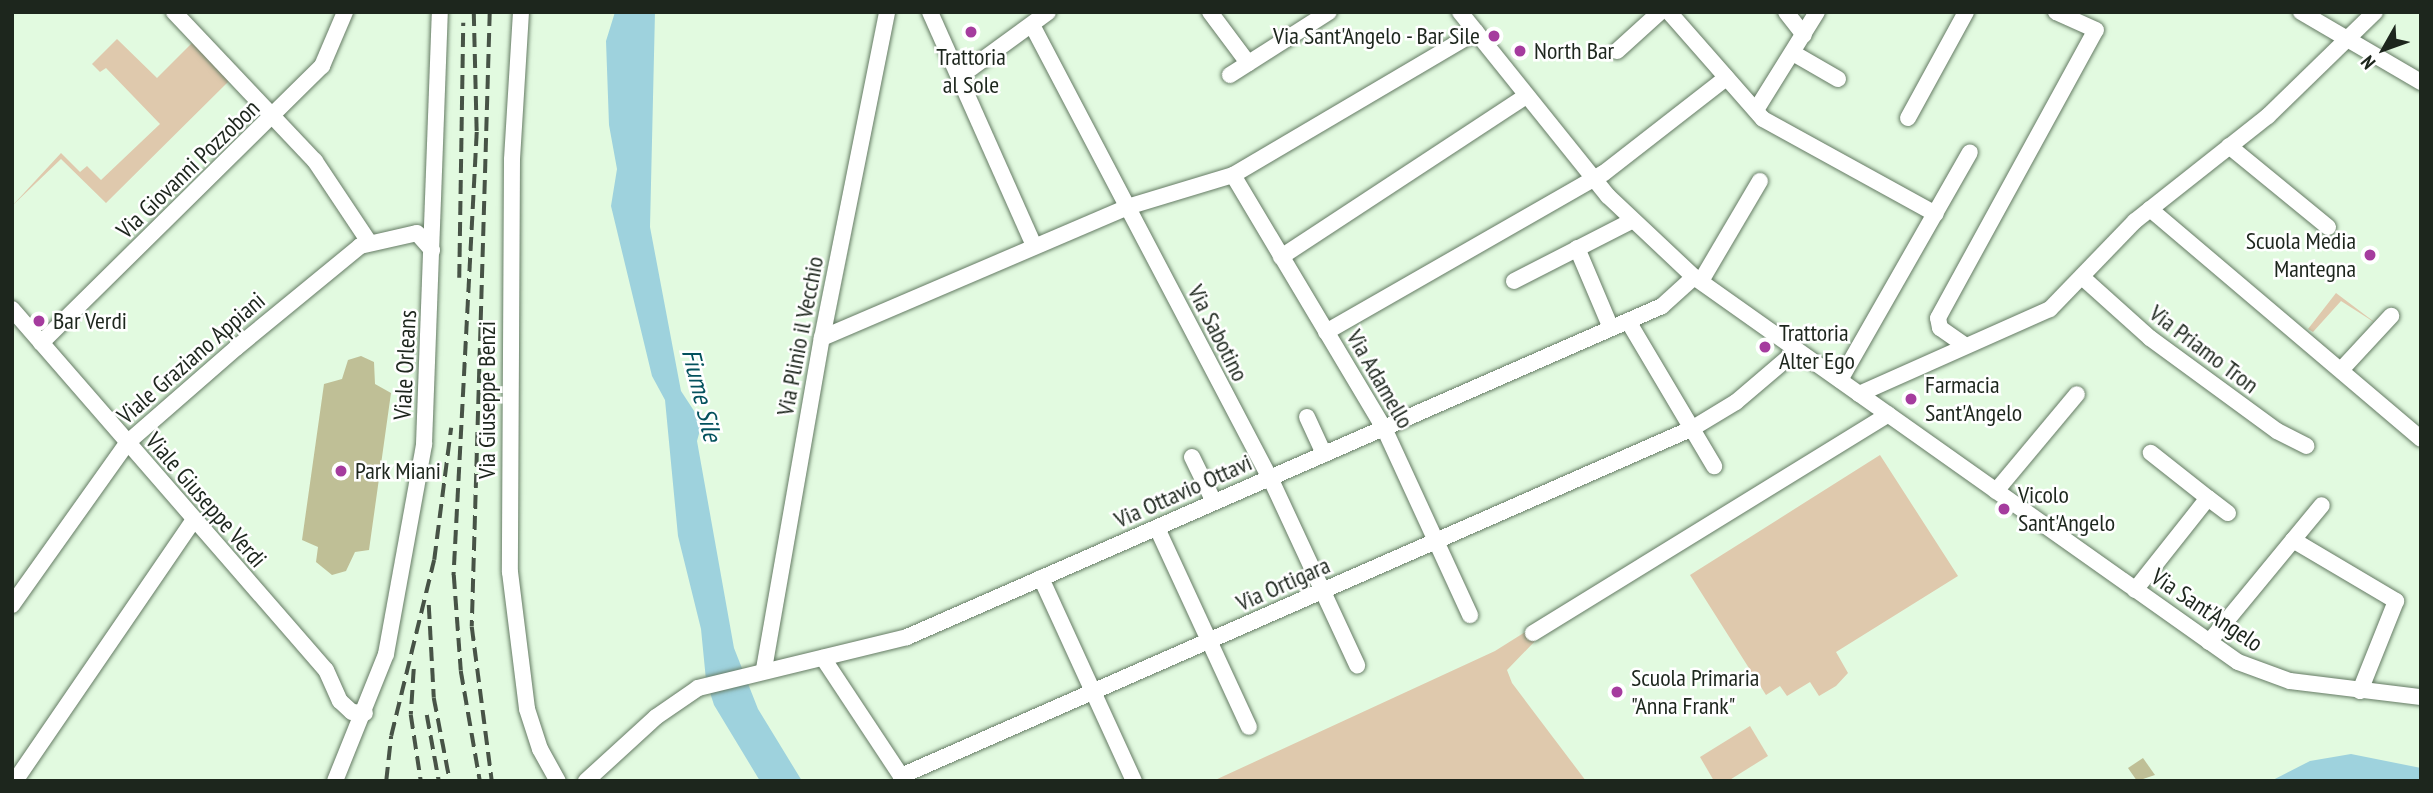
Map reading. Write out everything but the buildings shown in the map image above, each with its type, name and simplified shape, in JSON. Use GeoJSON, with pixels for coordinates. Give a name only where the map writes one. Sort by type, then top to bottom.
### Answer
{"type":"FeatureCollection","features":[{"type":"Feature","properties":{"kind":"street"},"geometry":{"type":"LineString","coordinates":[[174,12],[272,118],[315,160],[369,242]]}},
{"type":"Feature","properties":{"kind":"street","name":"Via Giovanni Pozzobon"},"geometry":{"type":"LineString","coordinates":[[41,343],[322,66],[345,12]]}},
{"type":"Feature","properties":{"kind":"street","name":"Viale Orleans"},"geometry":{"type":"LineString","coordinates":[[335,781],[365,713],[386,654],[424,444],[440,12]]}},
{"type":"Feature","properties":{"kind":"street","name":"Via Giuseppe Benzi"},"geometry":{"type":"LineString","coordinates":[[521,12],[512,160],[510,572],[527,709],[558,781]]}},
{"type":"Feature","properties":{"kind":"street","name":"Via Plinio il Vecchio"},"geometry":{"type":"LineString","coordinates":[[757,671],[887,12]]}},
{"type":"Feature","properties":{"kind":"street"},"geometry":{"type":"LineString","coordinates":[[930,12],[1034,246]]}},
{"type":"Feature","properties":{"kind":"street"},"geometry":{"type":"LineString","coordinates":[[959,77],[1048,12]]}},
{"type":"Feature","properties":{"kind":"street"},"geometry":{"type":"LineString","coordinates":[[1210,12],[1248,63]]}},
{"type":"Feature","properties":{"kind":"street"},"geometry":{"type":"LineString","coordinates":[[1230,75],[1329,12]]}},
{"type":"Feature","properties":{"kind":"street","name":"Via Sant'Angelo"},"geometry":{"type":"LineString","coordinates":[[1460,12],[1592,178],[1632,221],[1698,279],[1888,415],[2209,642],[2273,677],[2360,691],[2421,697]]}},
{"type":"Feature","properties":{"kind":"street"},"geometry":{"type":"LineString","coordinates":[[1617,51],[1660,12]]}},
{"type":"Feature","properties":{"kind":"street"},"geometry":{"type":"LineString","coordinates":[[1669,12],[1756,110],[1801,143],[1936,214]]}},
{"type":"Feature","properties":{"kind":"street"},"geometry":{"type":"LineString","coordinates":[[1786,12],[1804,35]]}},
{"type":"Feature","properties":{"kind":"street"},"geometry":{"type":"LineString","coordinates":[[1756,110],[1817,12]]}},
{"type":"Feature","properties":{"kind":"street"},"geometry":{"type":"LineString","coordinates":[[1908,118],[1966,12]]}},
{"type":"Feature","properties":{"kind":"street"},"geometry":{"type":"LineString","coordinates":[[1963,344],[1940,328],[1938,318],[2096,30],[2056,12]]}},
{"type":"Feature","properties":{"kind":"street"},"geometry":{"type":"LineString","coordinates":[[2301,12],[2421,82]]}},
{"type":"Feature","properties":{"kind":"street"},"geometry":{"type":"LineString","coordinates":[[1859,394],[1963,344],[2029,323],[2082,277],[2150,209],[2229,146],[2375,12]]}},
{"type":"Feature","properties":{"kind":"street","name":"Via Sabotino"},"geometry":{"type":"LineString","coordinates":[[1032,25],[1269,478],[1357,665]]}},
{"type":"Feature","properties":{"kind":"street"},"geometry":{"type":"LineString","coordinates":[[821,338],[1127,207],[1233,175],[1476,32]]}},
{"type":"Feature","properties":{"kind":"street"},"geometry":{"type":"LineString","coordinates":[[1793,53],[1838,79]]}},
{"type":"Feature","properties":{"kind":"street"},"geometry":{"type":"LineString","coordinates":[[1326,332],[1592,178],[1726,78]]}},
{"type":"Feature","properties":{"kind":"street"},"geometry":{"type":"LineString","coordinates":[[1281,257],[1527,96]]}},
{"type":"Feature","properties":{"kind":"street"},"geometry":{"type":"LineString","coordinates":[[2229,146],[2328,227]]}},
{"type":"Feature","properties":{"kind":"street"},"geometry":{"type":"LineString","coordinates":[[1840,380],[1970,152]]}},
{"type":"Feature","properties":{"kind":"street","name":"Via Adamello"},"geometry":{"type":"LineString","coordinates":[[1233,175],[1384,428],[1470,615]]}},
{"type":"Feature","properties":{"kind":"street"},"geometry":{"type":"LineString","coordinates":[[1698,279],[1760,181]]}},
{"type":"Feature","properties":{"kind":"street"},"geometry":{"type":"LineString","coordinates":[[433,205],[417,233],[429,241],[433,253]]}},
{"type":"Feature","properties":{"kind":"street"},"geometry":{"type":"LineString","coordinates":[[2150,209],[2421,439]]}},
{"type":"Feature","properties":{"kind":"street"},"geometry":{"type":"LineString","coordinates":[[1514,281],[1632,221]]}},
{"type":"Feature","properties":{"kind":"street","name":"Viale Graziano Appiani"},"geometry":{"type":"LineString","coordinates":[[12,605],[127,443],[369,242],[417,233]]}},
{"type":"Feature","properties":{"kind":"street"},"geometry":{"type":"LineString","coordinates":[[1577,248],[1611,328]]}},
{"type":"Feature","properties":{"kind":"street","name":"Via Priamo Tron"},"geometry":{"type":"LineString","coordinates":[[2082,277],[2150,338],[2277,431],[2306,446]]}},
{"type":"Feature","properties":{"kind":"street","name":"Via Ottavio Ottavi"},"geometry":{"type":"LineString","coordinates":[[586,781],[656,717],[698,688],[757,671],[907,637],[1628,321],[1669,302],[1698,279]]}},
{"type":"Feature","properties":{"kind":"street","name":"Viale Giuseppe Verdi"},"geometry":{"type":"LineString","coordinates":[[12,309],[193,521],[326,670],[340,701],[352,712],[365,713]]}},
{"type":"Feature","properties":{"kind":"street"},"geometry":{"type":"LineString","coordinates":[[2341,370],[2391,316]]}},
{"type":"Feature","properties":{"kind":"street"},"geometry":{"type":"LineString","coordinates":[[1628,321],[1714,466]]}},
{"type":"Feature","properties":{"kind":"street","name":"Via Ortigara"},"geometry":{"type":"LineString","coordinates":[[823,658],[902,779],[1210,640],[1693,428],[1736,402],[1797,350]]}},
{"type":"Feature","properties":{"kind":"street"},"geometry":{"type":"LineString","coordinates":[[1996,491],[2077,394]]}},
{"type":"Feature","properties":{"kind":"street"},"geometry":{"type":"LineString","coordinates":[[1533,633],[1888,415]]}},
{"type":"Feature","properties":{"kind":"street"},"geometry":{"type":"LineString","coordinates":[[1307,417],[1324,454]]}},
{"type":"Feature","properties":{"kind":"street"},"geometry":{"type":"LineString","coordinates":[[2151,453],[2228,513]]}},
{"type":"Feature","properties":{"kind":"street"},"geometry":{"type":"LineString","coordinates":[[1192,457],[1213,502]]}},
{"type":"Feature","properties":{"kind":"street"},"geometry":{"type":"LineString","coordinates":[[2135,590],[2208,498]]}},
{"type":"Feature","properties":{"kind":"street"},"geometry":{"type":"LineString","coordinates":[[2209,642],[2322,505]]}},
{"type":"Feature","properties":{"kind":"street"},"geometry":{"type":"LineString","coordinates":[[15,781],[193,521]]}},
{"type":"Feature","properties":{"kind":"street"},"geometry":{"type":"LineString","coordinates":[[1157,528],[1249,727]]}},
{"type":"Feature","properties":{"kind":"street"},"geometry":{"type":"LineString","coordinates":[[2294,540],[2396,601],[2360,691]]}},
{"type":"Feature","properties":{"kind":"street"},"geometry":{"type":"LineString","coordinates":[[1041,578],[1134,781]]}},
{"type":"Feature","properties":{"kind":"shaded area"},"geometry":{"type":"Polygon","coordinates":[[[117,39],[157,78],[193,42],[230,80],[106,203],[61,159],[12,206],[61,153],[80,172],[87,166],[101,180],[160,124],[106,68],[100,72],[92,64],[117,39]]]}},
{"type":"Feature","properties":{"kind":"shaded area"},"geometry":{"type":"Polygon","coordinates":[[[2336,293],[2377,324],[2341,301],[2313,332],[2308,329],[2336,293]]]}},
{"type":"Feature","properties":{"kind":"shaded area"},"geometry":{"type":"Polygon","coordinates":[[[1880,455],[1958,576],[1836,652],[1848,673],[1836,686],[1819,696],[1810,682],[1787,696],[1780,686],[1766,695],[1690,575],[1880,455]]]}},
{"type":"Feature","properties":{"kind":"shaded area"},"geometry":{"type":"Polygon","coordinates":[[[1530,629],[1537,639],[1507,670],[1512,683],[1586,781],[1213,781],[1495,651],[1530,629]]]}},
{"type":"Feature","properties":{"kind":"shaded area"},"geometry":{"type":"Polygon","coordinates":[[[1750,726],[1768,756],[1728,781],[1714,781],[1700,757],[1750,726]]]}},
{"type":"Feature","properties":{"kind":"water"},"geometry":{"type":"Polygon","coordinates":[[[615,12],[655,12],[650,227],[681,391],[702,423],[697,441],[734,648],[758,709],[802,781],[760,781],[714,705],[706,680],[701,629],[678,536],[665,400],[652,376],[611,206],[617,169],[609,125],[606,41],[615,12]]]}},
{"type":"Feature","properties":{"kind":"water"},"geometry":{"type":"Polygon","coordinates":[[[2351,754],[2421,768],[2421,781],[2271,781],[2310,761],[2351,754]]]}},
{"type":"Feature","properties":{"kind":"railway"},"geometry":{"type":"LineString","coordinates":[[474,12],[477,132],[454,575],[461,671],[480,781]]}},
{"type":"Feature","properties":{"kind":"railway"},"geometry":{"type":"LineString","coordinates":[[490,12],[472,627],[492,781]]}},
{"type":"Feature","properties":{"kind":"railway"},"geometry":{"type":"LineString","coordinates":[[459,278],[463,23]]}},
{"type":"Feature","properties":{"kind":"railway"},"geometry":{"type":"LineString","coordinates":[[386,781],[391,736],[434,560],[451,428]]}},
{"type":"Feature","properties":{"kind":"railway"},"geometry":{"type":"LineString","coordinates":[[429,605],[434,698],[450,781]]}},
{"type":"Feature","properties":{"kind":"railway"},"geometry":{"type":"LineString","coordinates":[[414,669],[411,715],[421,781]]}},
{"type":"Feature","properties":{"kind":"railway"},"geometry":{"type":"LineString","coordinates":[[427,715],[439,781]]}},
{"type":"Feature","properties":{"kind":"place","name":"Trattoria al Sole"},"geometry":{"type":"Point","coordinates":[971,32]}},
{"type":"Feature","properties":{"kind":"place","name":"Via Sant'Angelo - Bar Sile"},"geometry":{"type":"Point","coordinates":[1494,36]}},
{"type":"Feature","properties":{"kind":"place","name":"North Bar"},"geometry":{"type":"Point","coordinates":[1520,51]}},
{"type":"Feature","properties":{"kind":"place","name":"Scuola Media Mantegna"},"geometry":{"type":"Point","coordinates":[2370,255]}},
{"type":"Feature","properties":{"kind":"place","name":"Bar Verdi"},"geometry":{"type":"Point","coordinates":[39,321]}},
{"type":"Feature","properties":{"kind":"place","name":"Trattoria Alter Ego"},"geometry":{"type":"Point","coordinates":[1765,347]}},
{"type":"Feature","properties":{"kind":"place","name":"Farmacia Sant'Angelo"},"geometry":{"type":"Point","coordinates":[1911,399]}},
{"type":"Feature","properties":{"kind":"place","name":"Park Miani"},"geometry":{"type":"Point","coordinates":[341,471]}},
{"type":"Feature","properties":{"kind":"place","name":"Vicolo Sant'Angelo"},"geometry":{"type":"Point","coordinates":[2004,509]}},
{"type":"Feature","properties":{"kind":"place","name":"Scuola Primaria \"Anna Frank\""},"geometry":{"type":"Point","coordinates":[1617,692]}},
{"type":"Feature","properties":{"kind":"water label","name":"Fiume Sile"},"geometry":{"type":"Point","coordinates":[702,395]}}]}
